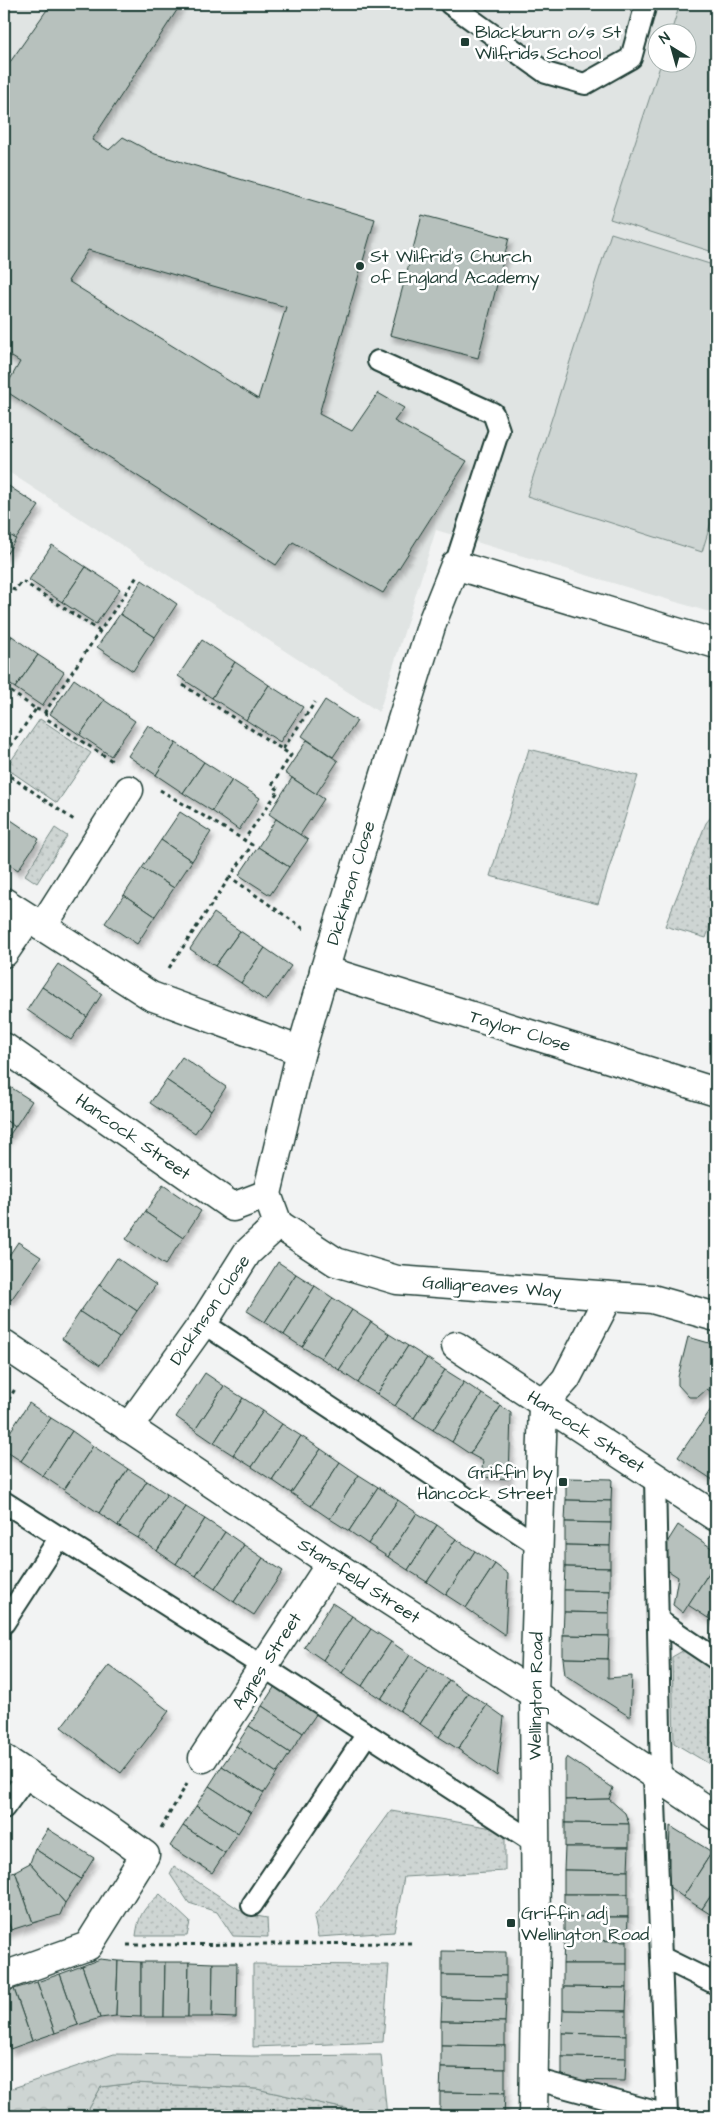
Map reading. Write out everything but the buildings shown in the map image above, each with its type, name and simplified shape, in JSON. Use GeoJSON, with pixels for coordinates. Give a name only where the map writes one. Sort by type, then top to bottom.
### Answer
{"type":"FeatureCollection","features":[{"type":"Feature","properties":{"kind":"street"},"geometry":{"type":"LineString","coordinates":[[455,565],[716,644]]}},
{"type":"Feature","properties":{"kind":"street","name":"Dickinson Close"},"geometry":{"type":"LineString","coordinates":[[267,1194],[301,1051],[327,959],[433,620],[455,565]]}},
{"type":"Feature","properties":{"kind":"street"},"geometry":{"type":"LineString","coordinates":[[4,953],[35,923],[99,837],[129,790]]}},
{"type":"Feature","properties":{"kind":"street"},"geometry":{"type":"LineString","coordinates":[[4,902],[151,996],[301,1051]]}},
{"type":"Feature","properties":{"kind":"street","name":"Taylor Close"},"geometry":{"type":"LineString","coordinates":[[327,959],[716,1092]]}},
{"type":"Feature","properties":{"kind":"street","name":"Hancock Street"},"geometry":{"type":"LineString","coordinates":[[4,1047],[233,1207],[267,1194]]}},
{"type":"Feature","properties":{"kind":"street"},"geometry":{"type":"LineString","coordinates":[[267,1194],[278,1224]]}},
{"type":"Feature","properties":{"kind":"street","name":"Dickinson Close"},"geometry":{"type":"LineString","coordinates":[[128,1428],[203,1323],[247,1253],[278,1224]]}},
{"type":"Feature","properties":{"kind":"street","name":"Galligreaves Way"},"geometry":{"type":"LineString","coordinates":[[278,1224],[336,1262],[397,1280],[652,1299],[716,1317]]}},
{"type":"Feature","properties":{"kind":"street"},"geometry":{"type":"LineString","coordinates":[[543,1404],[566,1379],[609,1296]]}},
{"type":"Feature","properties":{"kind":"street","name":"Stansfeld Street"},"geometry":{"type":"LineString","coordinates":[[4,1344],[331,1564],[534,1694],[716,1816]]}},
{"type":"Feature","properties":{"kind":"street","name":"Hancock Street"},"geometry":{"type":"LineString","coordinates":[[456,1346],[716,1517]]}},
{"type":"Feature","properties":{"kind":"street","name":"Wellington Road"},"geometry":{"type":"LineString","coordinates":[[533,2116],[536,1938],[534,1694],[543,1404]]}},
{"type":"Feature","properties":{"kind":"street","name":"Agnes Street"},"geometry":{"type":"LineString","coordinates":[[203,1758],[331,1564]]}},
{"type":"Feature","properties":{"kind":"street"},"geometry":{"type":"LineString","coordinates":[[4,1758],[110,1829],[145,1855],[88,1946],[4,1976]]}},
{"type":"Feature","properties":{"kind":"lane"},"geometry":{"type":"LineString","coordinates":[[450,4],[546,73],[585,84],[631,58],[646,4]]}},
{"type":"Feature","properties":{"kind":"lane"},"geometry":{"type":"LineString","coordinates":[[378,361],[492,413],[500,430],[455,565]]}},
{"type":"Feature","properties":{"kind":"lane"},"geometry":{"type":"LineString","coordinates":[[203,1323],[539,1546]]}},
{"type":"Feature","properties":{"kind":"lane"},"geometry":{"type":"LineString","coordinates":[[534,2079],[667,2115],[661,1957],[655,1477]]}},
{"type":"Feature","properties":{"kind":"lane"},"geometry":{"type":"LineString","coordinates":[[4,1502],[264,1667],[535,1843]]}},
{"type":"Feature","properties":{"kind":"lane"},"geometry":{"type":"LineString","coordinates":[[4,1624],[60,1537]]}},
{"type":"Feature","properties":{"kind":"lane"},"geometry":{"type":"LineString","coordinates":[[658,1620],[716,1659]]}},
{"type":"Feature","properties":{"kind":"lane"},"geometry":{"type":"LineString","coordinates":[[252,1905],[368,1734]]}},
{"type":"Feature","properties":{"kind":"lane"},"geometry":{"type":"LineString","coordinates":[[4,1808],[28,1775]]}},
{"type":"Feature","properties":{"kind":"lane"},"geometry":{"type":"LineString","coordinates":[[661,1957],[716,1984]]}},
{"type":"Feature","properties":{"kind":"path"},"geometry":{"type":"LineString","coordinates":[[4,687],[45,712],[138,575]]}},
{"type":"Feature","properties":{"kind":"path"},"geometry":{"type":"LineString","coordinates":[[4,586],[15,590],[22,581],[101,632]]}},
{"type":"Feature","properties":{"kind":"path"},"geometry":{"type":"LineString","coordinates":[[151,996],[252,845],[244,840],[279,790],[272,785],[291,754],[183,685]]}},
{"type":"Feature","properties":{"kind":"path"},"geometry":{"type":"LineString","coordinates":[[283,750],[314,702]]}},
{"type":"Feature","properties":{"kind":"path"},"geometry":{"type":"LineString","coordinates":[[4,756],[36,708]]}},
{"type":"Feature","properties":{"kind":"path"},"geometry":{"type":"LineString","coordinates":[[4,772],[99,837]]}},
{"type":"Feature","properties":{"kind":"path"},"geometry":{"type":"LineString","coordinates":[[230,877],[327,959]]}},
{"type":"Feature","properties":{"kind":"path"},"geometry":{"type":"LineString","coordinates":[[145,1855],[203,1758]]}},
{"type":"Feature","properties":{"kind":"path"},"geometry":{"type":"LineString","coordinates":[[88,1946],[414,1943]]}},
{"type":"Feature","properties":{"kind":"shaded area","name":"St Wilfrid's Church of England Academy"},"geometry":{"type":"Polygon","coordinates":[[[4,4],[716,4],[716,614],[436,530],[379,712],[4,469],[4,4]]]}},
{"type":"Feature","properties":{"kind":"green space"},"geometry":{"type":"Polygon","coordinates":[[[680,4],[716,4],[716,253],[610,219],[658,72],[698,72],[698,22],[674,22],[680,4]]]}},
{"type":"Feature","properties":{"kind":"green space"},"geometry":{"type":"Polygon","coordinates":[[[611,233],[716,266],[716,506],[702,552],[527,496],[611,233]]]}},
{"type":"Feature","properties":{"kind":"green space"},"geometry":{"type":"Polygon","coordinates":[[[40,719],[91,753],[57,803],[6,768],[40,719]]]}},
{"type":"Feature","properties":{"kind":"green space"},"geometry":{"type":"Polygon","coordinates":[[[529,749],[638,776],[598,904],[490,876],[529,749]]]}},
{"type":"Feature","properties":{"kind":"green space"},"geometry":{"type":"Polygon","coordinates":[[[716,811],[716,910],[706,938],[665,926],[706,823],[716,811]]]}},
{"type":"Feature","properties":{"kind":"green space"},"geometry":{"type":"Polygon","coordinates":[[[55,828],[67,836],[37,883],[25,875],[55,828]]]}},
{"type":"Feature","properties":{"kind":"green space"},"geometry":{"type":"Polygon","coordinates":[[[686,1649],[716,1670],[716,1768],[674,1743],[672,1657],[686,1649]]]}},
{"type":"Feature","properties":{"kind":"green space"},"geometry":{"type":"Polygon","coordinates":[[[391,1811],[505,1830],[505,1871],[404,1877],[394,1932],[318,1937],[314,1917],[391,1811]]]}},
{"type":"Feature","properties":{"kind":"green space"},"geometry":{"type":"Polygon","coordinates":[[[174,1866],[246,1914],[267,1918],[268,1937],[233,1936],[217,1912],[189,1903],[170,1874],[174,1866]]]}},
{"type":"Feature","properties":{"kind":"green space"},"geometry":{"type":"Polygon","coordinates":[[[160,1894],[190,1922],[187,1936],[136,1936],[143,1912],[160,1894]]]}},
{"type":"Feature","properties":{"kind":"green space"},"geometry":{"type":"Polygon","coordinates":[[[253,1964],[389,1965],[383,2042],[253,2047],[253,1964]]]}},
{"type":"Feature","properties":{"kind":"green space"},"geometry":{"type":"Polygon","coordinates":[[[114,2054],[381,2055],[387,2116],[377,2116],[257,2089],[135,2083],[101,2087],[85,2116],[4,2116],[4,2091],[114,2054]]]}},
{"type":"Feature","properties":{"kind":"green space"},"geometry":{"type":"Polygon","coordinates":[[[135,2083],[257,2089],[377,2116],[85,2116],[101,2087],[135,2083]]]}},
{"type":"Feature","properties":{"kind":"place","name":"Blackburn o/s St Wilfrids School"},"geometry":{"type":"Point","coordinates":[465,42]}},
{"type":"Feature","properties":{"kind":"place","name":"St Wilfrid's Church of England Academy"},"geometry":{"type":"Point","coordinates":[360,266]}},
{"type":"Feature","properties":{"kind":"place","name":"Griffin by Hancock Street"},"geometry":{"type":"Point","coordinates":[563,1482]}},
{"type":"Feature","properties":{"kind":"place","name":"Griffin adj Wellington Road"},"geometry":{"type":"Point","coordinates":[511,1923]}}]}
